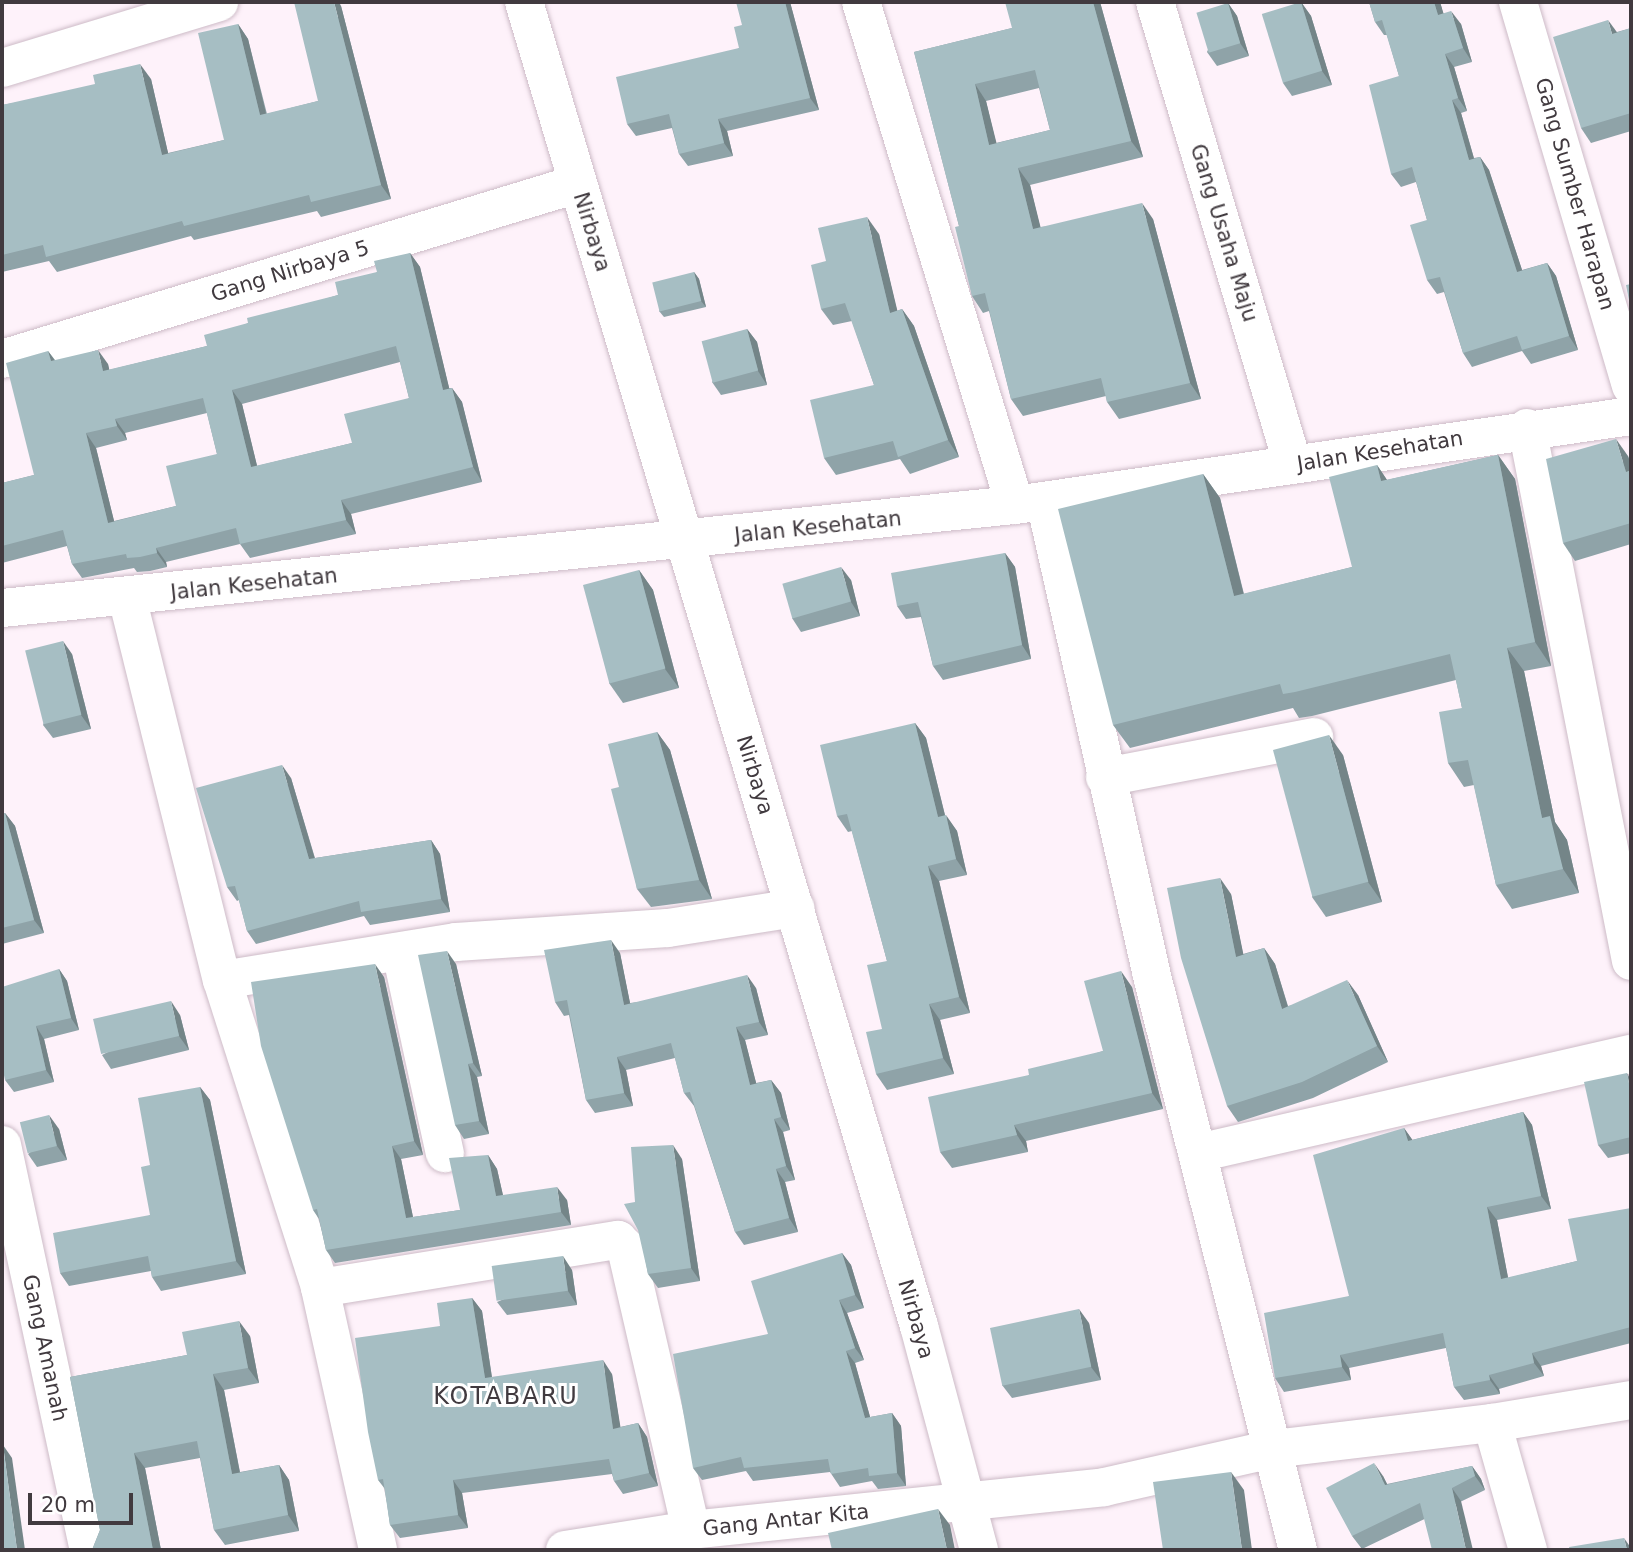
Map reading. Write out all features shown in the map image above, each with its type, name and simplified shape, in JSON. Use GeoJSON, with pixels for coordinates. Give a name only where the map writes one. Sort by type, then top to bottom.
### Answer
{"type":"FeatureCollection","features":[{"type":"Feature","properties":{"kind":"street"},"geometry":{"type":"LineString","coordinates":[[2,68],[219,2]]}},
{"type":"Feature","properties":{"kind":"street","name":"Nirbaya"},"geometry":{"type":"LineString","coordinates":[[524,2],[919,1326],[979,1550]]}},
{"type":"Feature","properties":{"kind":"street"},"geometry":{"type":"LineString","coordinates":[[861,2],[1030,503],[1105,777],[1298,1550]]}},
{"type":"Feature","properties":{"kind":"street","name":"Gang Usaha Maju"},"geometry":{"type":"LineString","coordinates":[[1155,2],[1293,465]]}},
{"type":"Feature","properties":{"kind":"street","name":"Gang Sumber Harapan"},"geometry":{"type":"LineString","coordinates":[[1518,2],[1631,386]]}},
{"type":"Feature","properties":{"kind":"street","name":"Gang Nirbaya 5"},"geometry":{"type":"LineString","coordinates":[[2,359],[578,184]]}},
{"type":"Feature","properties":{"kind":"street","name":"Jalan Kesehatan"},"geometry":{"type":"LineString","coordinates":[[2,608],[685,542],[1030,503],[1527,428],[1631,416]]}},
{"type":"Feature","properties":{"kind":"street"},"geometry":{"type":"LineString","coordinates":[[1527,428],[1631,961]]}},
{"type":"Feature","properties":{"kind":"street"},"geometry":{"type":"LineString","coordinates":[[127,597],[222,981],[320,1289],[378,1550]]}},
{"type":"Feature","properties":{"kind":"street"},"geometry":{"type":"LineString","coordinates":[[1105,777],[1314,737]]}},
{"type":"Feature","properties":{"kind":"street"},"geometry":{"type":"LineString","coordinates":[[222,981],[456,942],[668,928],[795,908]]}},
{"type":"Feature","properties":{"kind":"street"},"geometry":{"type":"LineString","coordinates":[[401,953],[445,1153]]}},
{"type":"Feature","properties":{"kind":"street"},"geometry":{"type":"LineString","coordinates":[[1198,1153],[1631,1054]]}},
{"type":"Feature","properties":{"kind":"street","name":"Gang Amanah"},"geometry":{"type":"LineString","coordinates":[[2,1145],[89,1550]]}},
{"type":"Feature","properties":{"kind":"street"},"geometry":{"type":"LineString","coordinates":[[320,1289],[618,1240],[626,1248],[691,1530]]}},
{"type":"Feature","properties":{"kind":"street","name":"Gang Antar Kita"},"geometry":{"type":"LineString","coordinates":[[565,1550],[691,1530],[1104,1487],[1273,1450],[1492,1423],[1631,1400]]}},
{"type":"Feature","properties":{"kind":"street"},"geometry":{"type":"LineString","coordinates":[[1492,1423],[1528,1550]]}},
{"type":"Feature","properties":{"kind":"building"},"geometry":{"type":"Polygon","coordinates":[[[294,2],[334,2],[381,185],[311,202],[309,195],[184,226],[182,221],[46,257],[43,245],[2,255],[2,105],[95,84],[93,75],[140,64],[162,155],[224,140],[198,33],[238,24],[260,115],[318,101],[294,2]]]}},
{"type":"Feature","properties":{"kind":"building"},"geometry":{"type":"Polygon","coordinates":[[[736,2],[785,2],[810,98],[718,119],[724,143],[679,154],[669,114],[627,124],[616,77],[739,48],[734,27],[742,25],[736,2]]]}},
{"type":"Feature","properties":{"kind":"building"},"geometry":{"type":"Polygon","coordinates":[[[1005,2],[1093,2],[1131,141],[1018,168],[1033,229],[1142,203],[1190,383],[1107,402],[1101,378],[1011,399],[985,293],[972,296],[955,227],[959,226],[914,52],[1012,28],[1005,2]],[[1035,70],[975,84],[989,145],[1050,130],[1035,70]]]}},
{"type":"Feature","properties":{"kind":"building"},"geometry":{"type":"Polygon","coordinates":[[[1301,2],[1322,71],[1283,83],[1262,14],[1301,2]]]}},
{"type":"Feature","properties":{"kind":"building"},"geometry":{"type":"Polygon","coordinates":[[[1369,2],[1434,2],[1438,15],[1451,11],[1463,48],[1445,54],[1458,98],[1452,100],[1469,160],[1480,157],[1517,272],[1547,263],[1569,336],[1522,350],[1517,336],[1463,353],[1440,277],[1427,280],[1410,225],[1427,220],[1412,167],[1391,174],[1369,85],[1399,76],[1382,20],[1375,22],[1369,2]]]}},
{"type":"Feature","properties":{"kind":"building"},"geometry":{"type":"Polygon","coordinates":[[[1228,3],[1240,43],[1209,53],[1196,13],[1228,3]]]}},
{"type":"Feature","properties":{"kind":"building"},"geometry":{"type":"Polygon","coordinates":[[[1608,20],[1612,34],[1631,28],[1631,113],[1581,128],[1553,37],[1608,20]]]}},
{"type":"Feature","properties":{"kind":"building"},"geometry":{"type":"Polygon","coordinates":[[[867,217],[890,313],[902,309],[948,440],[898,457],[893,441],[824,458],[810,400],[874,385],[845,303],[821,309],[811,265],[826,261],[818,228],[867,217]]]}},
{"type":"Feature","properties":{"kind":"building"},"geometry":{"type":"Polygon","coordinates":[[[410,253],[443,390],[452,388],[473,467],[341,500],[346,520],[240,544],[236,528],[156,548],[157,553],[140,557],[127,558],[126,554],[72,564],[63,530],[2,546],[2,483],[34,475],[6,363],[48,351],[51,361],[98,350],[103,371],[207,346],[204,335],[248,323],[247,318],[338,295],[335,282],[377,272],[374,261],[410,253]],[[396,346],[232,390],[251,467],[352,443],[344,414],[409,398],[396,346]],[[203,398],[115,419],[117,426],[86,433],[108,523],[176,506],[166,466],[217,454],[203,398]]]}},
{"type":"Feature","properties":{"kind":"building"},"geometry":{"type":"Polygon","coordinates":[[[694,272],[701,301],[660,312],[652,282],[694,272]]]}},
{"type":"Feature","properties":{"kind":"building"},"geometry":{"type":"Polygon","coordinates":[[[1631,284],[1631,310],[1626,285],[1631,284]]]}},
{"type":"Feature","properties":{"kind":"building"},"geometry":{"type":"Polygon","coordinates":[[[747,329],[758,371],[713,383],[702,341],[747,329]]]}},
{"type":"Feature","properties":{"kind":"building"},"geometry":{"type":"Polygon","coordinates":[[[1616,439],[1626,472],[1631,470],[1631,523],[1563,543],[1546,459],[1616,439]]]}},
{"type":"Feature","properties":{"kind":"building"},"geometry":{"type":"Polygon","coordinates":[[[1498,455],[1535,642],[1507,648],[1542,818],[1550,816],[1563,869],[1496,885],[1468,760],[1448,763],[1439,712],[1462,708],[1450,654],[1295,692],[1283,694],[1280,684],[1113,725],[1058,509],[1203,474],[1234,596],[1352,567],[1329,477],[1377,465],[1381,481],[1498,455]]]}},
{"type":"Feature","properties":{"kind":"building"},"geometry":{"type":"Polygon","coordinates":[[[1005,553],[1022,645],[933,666],[918,602],[897,606],[891,573],[1005,553]]]}},
{"type":"Feature","properties":{"kind":"building"},"geometry":{"type":"Polygon","coordinates":[[[841,567],[851,602],[792,618],[782,584],[841,567]]]}},
{"type":"Feature","properties":{"kind":"building"},"geometry":{"type":"Polygon","coordinates":[[[639,570],[665,669],[609,684],[583,585],[639,570]]]}},
{"type":"Feature","properties":{"kind":"building"},"geometry":{"type":"Polygon","coordinates":[[[63,641],[81,715],[44,724],[25,650],[63,641]]]}},
{"type":"Feature","properties":{"kind":"building"},"geometry":{"type":"Polygon","coordinates":[[[915,723],[938,817],[946,815],[956,859],[928,866],[959,997],[929,1004],[943,1058],[876,1074],[866,1032],[882,1029],[867,965],[887,961],[847,814],[837,816],[820,745],[915,723]]]}},
{"type":"Feature","properties":{"kind":"building"},"geometry":{"type":"Polygon","coordinates":[[[657,732],[699,880],[637,889],[611,789],[619,787],[608,744],[657,732]]]}},
{"type":"Feature","properties":{"kind":"building"},"geometry":{"type":"Polygon","coordinates":[[[1329,735],[1368,882],[1312,897],[1273,750],[1329,735]]]}},
{"type":"Feature","properties":{"kind":"building"},"geometry":{"type":"Polygon","coordinates":[[[282,765],[309,859],[431,840],[441,899],[361,912],[359,901],[247,931],[235,886],[227,887],[196,788],[282,765]]]}},
{"type":"Feature","properties":{"kind":"building"},"geometry":{"type":"Polygon","coordinates":[[[5,813],[34,920],[2,928],[2,814],[5,813]]]}},
{"type":"Feature","properties":{"kind":"building"},"geometry":{"type":"Polygon","coordinates":[[[1220,878],[1236,957],[1264,948],[1282,1009],[1347,980],[1377,1046],[1302,1082],[1227,1106],[1181,958],[1167,888],[1220,878]]]}},
{"type":"Feature","properties":{"kind":"building"},"geometry":{"type":"Polygon","coordinates":[[[611,940],[624,1005],[747,975],[759,1022],[736,1027],[750,1085],[771,1080],[781,1117],[774,1119],[786,1166],[776,1169],[789,1218],[735,1232],[690,1092],[684,1093],[671,1043],[617,1057],[624,1093],[586,1100],[567,1000],[555,1002],[544,950],[611,940]]]}},
{"type":"Feature","properties":{"kind":"building"},"geometry":{"type":"Polygon","coordinates":[[[447,951],[473,1063],[468,1064],[479,1121],[455,1125],[418,955],[447,951]]]}},
{"type":"Feature","properties":{"kind":"building"},"geometry":{"type":"Polygon","coordinates":[[[375,964],[414,1141],[392,1146],[406,1218],[460,1210],[449,1158],[488,1155],[496,1196],[557,1187],[561,1212],[326,1250],[317,1209],[313,1210],[261,1046],[251,982],[375,964]]]}},
{"type":"Feature","properties":{"kind":"building"},"geometry":{"type":"Polygon","coordinates":[[[59,969],[71,1018],[36,1026],[46,1070],[5,1080],[2,1066],[2,987],[59,969]]]}},
{"type":"Feature","properties":{"kind":"building"},"geometry":{"type":"Polygon","coordinates":[[[1121,971],[1152,1093],[1014,1125],[1017,1135],[940,1152],[928,1097],[1029,1075],[1028,1069],[1103,1051],[1084,981],[1121,971]]]}},
{"type":"Feature","properties":{"kind":"building"},"geometry":{"type":"Polygon","coordinates":[[[171,1001],[179,1036],[101,1054],[93,1019],[171,1001]]]}},
{"type":"Feature","properties":{"kind":"building"},"geometry":{"type":"Polygon","coordinates":[[[1627,1073],[1631,1093],[1631,1137],[1598,1145],[1584,1082],[1627,1073]]]}},
{"type":"Feature","properties":{"kind":"building"},"geometry":{"type":"Polygon","coordinates":[[[200,1087],[236,1261],[152,1277],[148,1256],[60,1273],[53,1233],[150,1215],[141,1167],[150,1165],[138,1098],[200,1087]]]}},
{"type":"Feature","properties":{"kind":"building"},"geometry":{"type":"Polygon","coordinates":[[[1523,1112],[1541,1196],[1487,1207],[1501,1279],[1577,1261],[1568,1219],[1631,1208],[1631,1327],[1532,1353],[1534,1363],[1489,1375],[1490,1380],[1454,1387],[1443,1333],[1340,1355],[1342,1367],[1275,1378],[1264,1313],[1349,1296],[1313,1155],[1404,1128],[1408,1141],[1523,1112]]]}},
{"type":"Feature","properties":{"kind":"building"},"geometry":{"type":"Polygon","coordinates":[[[49,1115],[57,1146],[28,1153],[20,1122],[49,1115]]]}},
{"type":"Feature","properties":{"kind":"building"},"geometry":{"type":"Polygon","coordinates":[[[673,1145],[691,1268],[648,1274],[638,1230],[624,1204],[635,1202],[631,1147],[673,1145]]]}},
{"type":"Feature","properties":{"kind":"building"},"geometry":{"type":"Polygon","coordinates":[[[842,1253],[855,1295],[839,1300],[855,1348],[846,1351],[865,1418],[892,1413],[897,1473],[869,1476],[868,1468],[831,1474],[828,1459],[744,1468],[741,1457],[693,1468],[673,1354],[768,1334],[751,1281],[842,1253]]]}},
{"type":"Feature","properties":{"kind":"building"},"geometry":{"type":"Polygon","coordinates":[[[563,1256],[568,1291],[497,1301],[492,1266],[563,1256]]]}},
{"type":"Feature","properties":{"kind":"building"},"geometry":{"type":"Polygon","coordinates":[[[472,1298],[485,1378],[603,1360],[613,1429],[638,1423],[649,1473],[614,1481],[609,1459],[453,1480],[458,1515],[390,1525],[383,1479],[378,1480],[368,1432],[355,1338],[440,1326],[437,1303],[472,1298]]]}},
{"type":"Feature","properties":{"kind":"building"},"geometry":{"type":"Polygon","coordinates":[[[1079,1309],[1091,1367],[1002,1386],[990,1328],[1079,1309]]]}},
{"type":"Feature","properties":{"kind":"building"},"geometry":{"type":"Polygon","coordinates":[[[239,1321],[248,1368],[213,1374],[232,1474],[279,1465],[288,1515],[214,1530],[197,1441],[134,1453],[153,1550],[92,1550],[100,1530],[70,1377],[187,1355],[182,1332],[239,1321]]]}},
{"type":"Feature","properties":{"kind":"building"},"geometry":{"type":"Polygon","coordinates":[[[3,1445],[17,1550],[2,1550],[3,1445]]]}},
{"type":"Feature","properties":{"kind":"building"},"geometry":{"type":"Polygon","coordinates":[[[1374,1463],[1385,1485],[1472,1466],[1475,1476],[1452,1488],[1466,1550],[1432,1550],[1420,1503],[1352,1536],[1326,1488],[1374,1463]]]}},
{"type":"Feature","properties":{"kind":"building"},"geometry":{"type":"Polygon","coordinates":[[[1231,1472],[1242,1550],[1163,1550],[1153,1482],[1231,1472]]]}},
{"type":"Feature","properties":{"kind":"building"},"geometry":{"type":"Polygon","coordinates":[[[938,1509],[947,1550],[832,1550],[828,1533],[938,1509]]]}},
{"type":"Feature","properties":{"kind":"building"},"geometry":{"type":"Polygon","coordinates":[[[1624,1538],[1627,1550],[1570,1550],[1569,1547],[1624,1538]]]}},
{"type":"Feature","properties":{"kind":"district","name":"KOTABARU"},"geometry":{"type":"Point","coordinates":[506,1397]}}]}
